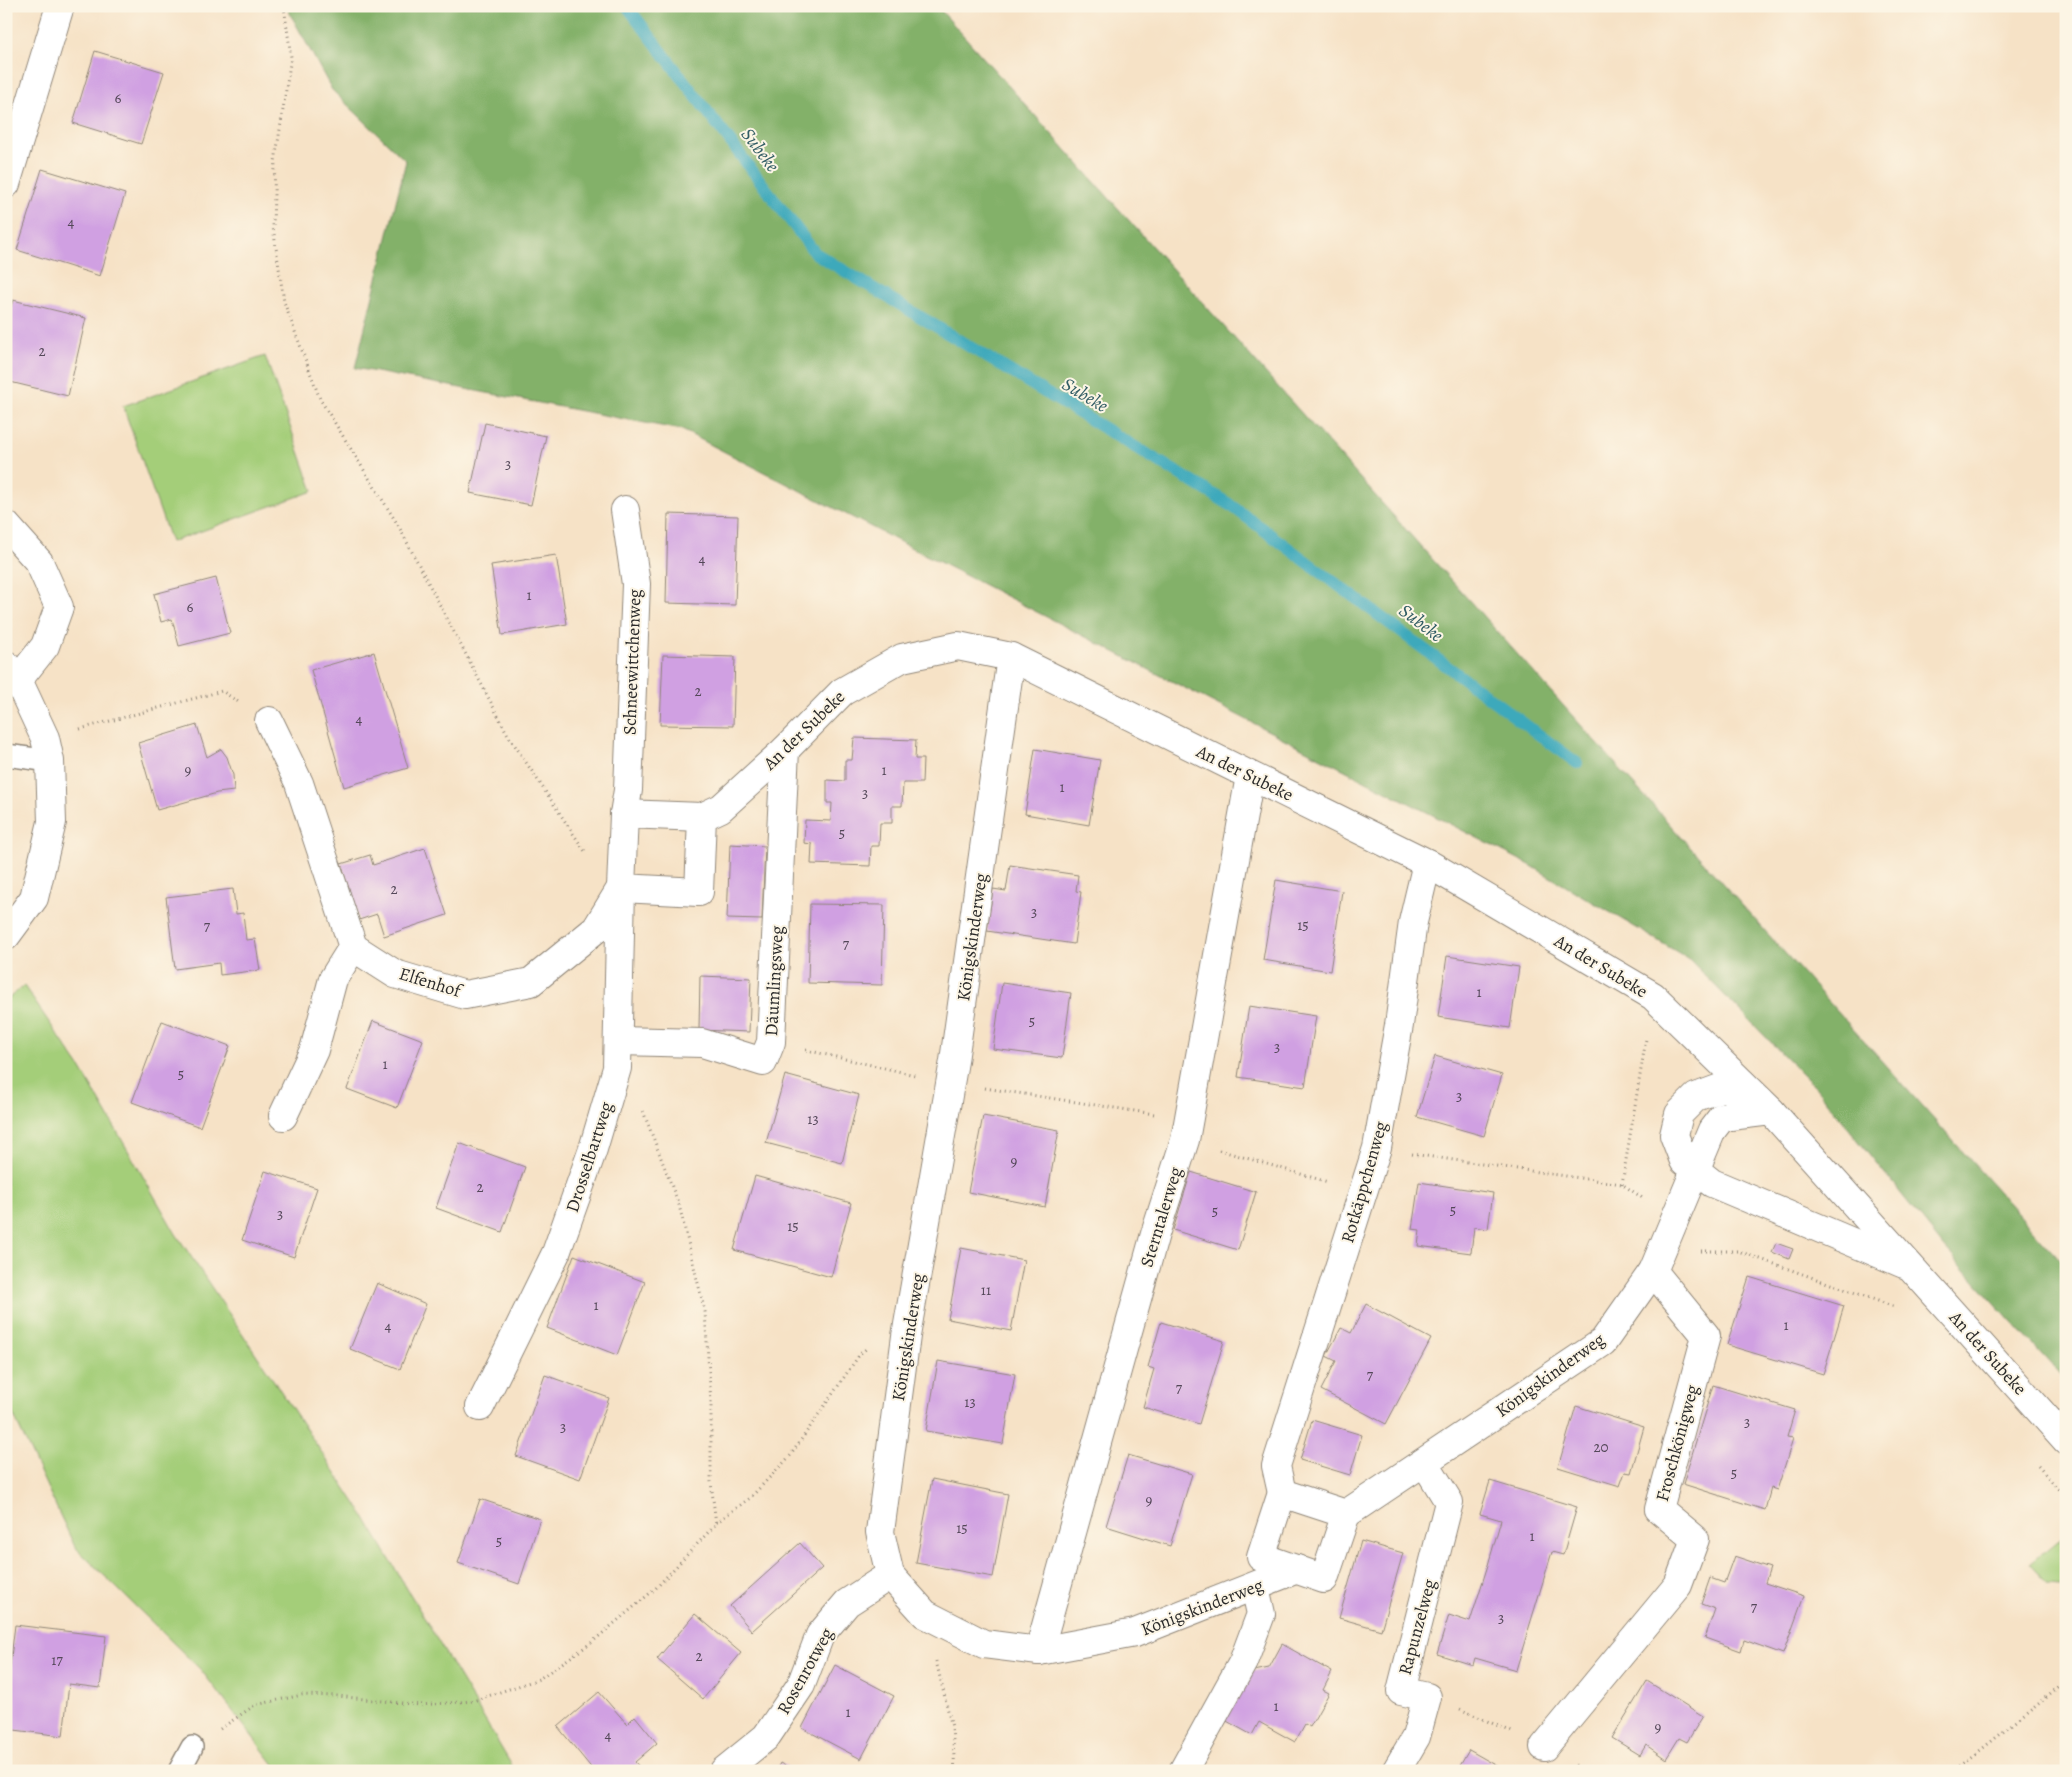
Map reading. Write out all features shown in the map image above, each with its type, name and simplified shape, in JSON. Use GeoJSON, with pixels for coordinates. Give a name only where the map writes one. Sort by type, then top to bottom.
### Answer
{"type":"FeatureCollection","features":[{"type":"Feature","properties":{"kind":"street"},"geometry":{"type":"LineString","coordinates":[[6,184],[60,6]]}},
{"type":"Feature","properties":{"kind":"street","name":"Schneewittchenweg"},"geometry":{"type":"LineString","coordinates":[[624,814],[628,790],[636,584],[625,510]]}},
{"type":"Feature","properties":{"kind":"street"},"geometry":{"type":"LineString","coordinates":[[6,524],[38,562],[59,607],[45,646],[12,672],[47,750],[52,822],[34,898],[6,936]]}},
{"type":"Feature","properties":{"kind":"street","name":"An der Subeke"},"geometry":{"type":"LineString","coordinates":[[702,817],[721,808],[785,750],[842,692],[902,658],[958,646],[1011,657],[1426,863],[1653,996],[1771,1111],[2066,1440]]}},
{"type":"Feature","properties":{"kind":"street","name":"Königskinderweg"},"geometry":{"type":"LineString","coordinates":[[1011,657],[954,1061],[906,1336],[880,1532],[890,1575],[925,1614],[984,1644],[1039,1651],[1135,1633],[1297,1569]]}},
{"type":"Feature","properties":{"kind":"street"},"geometry":{"type":"LineString","coordinates":[[269,721],[299,783],[353,947],[333,979],[314,1050],[283,1116]]}},
{"type":"Feature","properties":{"kind":"street","name":"Däumlingsweg"},"geometry":{"type":"LineString","coordinates":[[618,1041],[702,1043],[764,1062],[771,1042],[785,750]]}},
{"type":"Feature","properties":{"kind":"street","name":"Sterntalerweg"},"geometry":{"type":"LineString","coordinates":[[1039,1651],[1155,1234],[1185,1140],[1250,776]]}},
{"type":"Feature","properties":{"kind":"street"},"geometry":{"type":"LineString","coordinates":[[624,814],[702,817],[699,892],[621,888],[624,814]]}},
{"type":"Feature","properties":{"kind":"street","name":"Rotkäppchenweg"},"geometry":{"type":"LineString","coordinates":[[1282,1493],[1276,1466],[1377,1148],[1399,1025],[1413,922],[1426,863]]}},
{"type":"Feature","properties":{"kind":"street","name":"Elfenhof"},"geometry":{"type":"LineString","coordinates":[[353,947],[396,974],[464,995],[531,982],[596,929],[621,888]]}},
{"type":"Feature","properties":{"kind":"street","name":"Drosselbartweg"},"geometry":{"type":"LineString","coordinates":[[480,1407],[556,1253],[593,1149],[617,1068],[621,888]]}},
{"type":"Feature","properties":{"kind":"street","name":"An der Subeke"},"geometry":{"type":"LineString","coordinates":[[1771,1111],[1723,1086],[1696,1097],[1679,1114],[1674,1135],[1684,1161],[1712,1182],[1911,1266]]}},
{"type":"Feature","properties":{"kind":"street","name":"Königskinderweg"},"geometry":{"type":"LineString","coordinates":[[1282,1493],[1261,1557],[1324,1578],[1346,1514],[1425,1463],[1602,1342],[1657,1261],[1712,1130],[1722,1117],[1771,1111]]}},
{"type":"Feature","properties":{"kind":"street","name":"Froschkönigweg"},"geometry":{"type":"LineString","coordinates":[[1544,1747],[1678,1584],[1695,1539],[1659,1508],[1706,1336],[1657,1261]]}},
{"type":"Feature","properties":{"kind":"street","name":"Rapunzelweg"},"geometry":{"type":"LineString","coordinates":[[1396,1771],[1416,1737],[1427,1697],[1401,1692],[1448,1502],[1425,1463]]}},
{"type":"Feature","properties":{"kind":"street"},"geometry":{"type":"LineString","coordinates":[[1282,1493],[1346,1514]]}},
{"type":"Feature","properties":{"kind":"street","name":"Rosenrotweg"},"geometry":{"type":"LineString","coordinates":[[724,1771],[766,1737],[801,1685],[820,1635],[848,1603],[890,1575]]}},
{"type":"Feature","properties":{"kind":"street"},"geometry":{"type":"LineString","coordinates":[[1183,1771],[1243,1662],[1261,1614],[1255,1587]]}},
{"type":"Feature","properties":{"kind":"lane"},"geometry":{"type":"LineString","coordinates":[[6,755],[47,750]]}},
{"type":"Feature","properties":{"kind":"lane"},"geometry":{"type":"LineString","coordinates":[[180,1771],[192,1747]]}},
{"type":"Feature","properties":{"kind":"path"},"geometry":{"type":"LineString","coordinates":[[284,6],[291,57],[275,162],[273,227],[284,302],[320,399],[398,525],[508,735],[597,870],[621,888]]}},
{"type":"Feature","properties":{"kind":"path"},"geometry":{"type":"LineString","coordinates":[[47,750],[222,691]]}},
{"type":"Feature","properties":{"kind":"path"},"geometry":{"type":"LineString","coordinates":[[1377,1148],[1622,1184],[1653,996]]}},
{"type":"Feature","properties":{"kind":"path"},"geometry":{"type":"LineString","coordinates":[[771,1042],[890,1069]]}},
{"type":"Feature","properties":{"kind":"path"},"geometry":{"type":"LineString","coordinates":[[617,1068],[638,1097],[679,1205],[706,1312],[711,1402],[711,1482],[716,1524]]}},
{"type":"Feature","properties":{"kind":"path"},"geometry":{"type":"LineString","coordinates":[[983,1088],[1115,1108]]}},
{"type":"Feature","properties":{"kind":"path"},"geometry":{"type":"LineString","coordinates":[[1185,1140],[1308,1175]]}},
{"type":"Feature","properties":{"kind":"path"},"geometry":{"type":"LineString","coordinates":[[1657,1261],[1738,1251],[1893,1305],[1900,1312]]}},
{"type":"Feature","properties":{"kind":"path"},"geometry":{"type":"LineString","coordinates":[[192,1747],[255,1705],[302,1695],[420,1705],[474,1701],[539,1679],[591,1644],[654,1589],[716,1524],[750,1498],[790,1456],[860,1354],[878,1339],[906,1336]]}},
{"type":"Feature","properties":{"kind":"path"},"geometry":{"type":"LineString","coordinates":[[2032,1460],[2066,1498]]}},
{"type":"Feature","properties":{"kind":"path"},"geometry":{"type":"LineString","coordinates":[[925,1614],[952,1727],[955,1771]]}},
{"type":"Feature","properties":{"kind":"path"},"geometry":{"type":"LineString","coordinates":[[1951,1771],[1963,1764],[2066,1682]]}},
{"type":"Feature","properties":{"kind":"path"},"geometry":{"type":"LineString","coordinates":[[1467,1712],[1544,1747]]}},
{"type":"Feature","properties":{"kind":"green space"},"geometry":{"type":"Polygon","coordinates":[[[286,6],[937,6],[2066,1267],[2066,1381],[1943,1246],[1817,1089],[1689,959],[1530,865],[682,430],[355,368],[406,161],[332,90],[286,6]]]}},
{"type":"Feature","properties":{"kind":"green space"},"geometry":{"type":"Polygon","coordinates":[[[265,356],[313,491],[171,542],[123,406],[265,356]]]}},
{"type":"Feature","properties":{"kind":"green space"},"geometry":{"type":"Polygon","coordinates":[[[24,986],[80,1067],[176,1234],[364,1516],[515,1771],[279,1771],[201,1670],[75,1547],[6,1399],[6,1000],[24,986]]]}},
{"type":"Feature","properties":{"kind":"green space"},"geometry":{"type":"Polygon","coordinates":[[[2063,1536],[2066,1540],[2066,1582],[2060,1585],[2048,1584],[2029,1564],[2063,1536]]]}},
{"type":"Feature","properties":{"kind":"building"},"geometry":{"type":"Polygon","coordinates":[[[95,51],[164,72],[141,144],[73,123],[95,51]]]}},
{"type":"Feature","properties":{"kind":"building"},"geometry":{"type":"Polygon","coordinates":[[[42,169],[125,194],[100,276],[17,250],[42,169]]]}},
{"type":"Feature","properties":{"kind":"building"},"geometry":{"type":"Polygon","coordinates":[[[13,300],[86,318],[68,396],[6,381],[6,322],[13,300]]]}},
{"type":"Feature","properties":{"kind":"building"},"geometry":{"type":"Polygon","coordinates":[[[485,423],[546,436],[531,505],[470,493],[485,423]]]}},
{"type":"Feature","properties":{"kind":"building"},"geometry":{"type":"Polygon","coordinates":[[[668,514],[738,516],[735,605],[666,603],[668,514]]]}},
{"type":"Feature","properties":{"kind":"building"},"geometry":{"type":"Polygon","coordinates":[[[556,555],[567,624],[502,635],[491,565],[556,555]]]}},
{"type":"Feature","properties":{"kind":"building"},"geometry":{"type":"Polygon","coordinates":[[[216,578],[230,633],[179,646],[172,619],[161,622],[154,594],[216,578]]]}},
{"type":"Feature","properties":{"kind":"building"},"geometry":{"type":"Polygon","coordinates":[[[374,652],[408,768],[344,787],[311,670],[374,652]]]}},
{"type":"Feature","properties":{"kind":"building"},"geometry":{"type":"Polygon","coordinates":[[[663,655],[735,657],[733,726],[660,725],[663,655]]]}},
{"type":"Feature","properties":{"kind":"building"},"geometry":{"type":"Polygon","coordinates":[[[197,725],[207,757],[221,749],[227,757],[233,775],[234,791],[217,793],[157,810],[138,743],[197,725]]]}},
{"type":"Feature","properties":{"kind":"building"},"geometry":{"type":"Polygon","coordinates":[[[854,738],[916,740],[915,759],[923,759],[922,783],[903,783],[902,806],[892,806],[892,823],[880,823],[879,846],[871,846],[870,866],[811,864],[812,844],[804,843],[805,820],[831,821],[832,803],[827,803],[827,780],[845,781],[845,760],[852,760],[854,738]]]}},
{"type":"Feature","properties":{"kind":"building"},"geometry":{"type":"Polygon","coordinates":[[[1035,749],[1100,760],[1089,825],[1025,814],[1035,749]]]}},
{"type":"Feature","properties":{"kind":"building"},"geometry":{"type":"Polygon","coordinates":[[[730,844],[765,846],[762,920],[727,919],[730,844]]]}},
{"type":"Feature","properties":{"kind":"building"},"geometry":{"type":"Polygon","coordinates":[[[425,848],[447,915],[384,936],[377,914],[359,920],[341,864],[370,855],[373,865],[425,848]]]}},
{"type":"Feature","properties":{"kind":"building"},"geometry":{"type":"Polygon","coordinates":[[[1010,865],[1078,875],[1076,891],[1081,892],[1074,944],[987,931],[993,889],[1006,891],[1010,865]]]}},
{"type":"Feature","properties":{"kind":"building"},"geometry":{"type":"Polygon","coordinates":[[[1276,880],[1342,891],[1330,971],[1263,960],[1276,880]]]}},
{"type":"Feature","properties":{"kind":"building"},"geometry":{"type":"Polygon","coordinates":[[[233,889],[236,914],[243,913],[246,940],[255,939],[260,970],[220,975],[219,963],[175,969],[166,897],[233,889]]]}},
{"type":"Feature","properties":{"kind":"building"},"geometry":{"type":"Polygon","coordinates":[[[810,904],[884,905],[882,985],[808,983],[810,904]]]}},
{"type":"Feature","properties":{"kind":"building"},"geometry":{"type":"Polygon","coordinates":[[[1447,956],[1519,967],[1510,1028],[1438,1017],[1447,956]]]}},
{"type":"Feature","properties":{"kind":"building"},"geometry":{"type":"Polygon","coordinates":[[[700,976],[751,978],[749,1032],[699,1030],[700,976]]]}},
{"type":"Feature","properties":{"kind":"building"},"geometry":{"type":"Polygon","coordinates":[[[1002,983],[1071,993],[1062,1058],[993,1049],[1002,983]]]}},
{"type":"Feature","properties":{"kind":"building"},"geometry":{"type":"Polygon","coordinates":[[[1249,1006],[1316,1016],[1305,1087],[1238,1077],[1249,1006]]]}},
{"type":"Feature","properties":{"kind":"building"},"geometry":{"type":"Polygon","coordinates":[[[162,1021],[230,1046],[200,1127],[132,1102],[162,1021]]]}},
{"type":"Feature","properties":{"kind":"building"},"geometry":{"type":"Polygon","coordinates":[[[373,1021],[423,1040],[397,1108],[347,1089],[373,1021]]]}},
{"type":"Feature","properties":{"kind":"building"},"geometry":{"type":"Polygon","coordinates":[[[1435,1056],[1502,1075],[1484,1136],[1417,1117],[1435,1056]]]}},
{"type":"Feature","properties":{"kind":"building"},"geometry":{"type":"Polygon","coordinates":[[[785,1075],[859,1095],[842,1163],[766,1143],[785,1075]]]}},
{"type":"Feature","properties":{"kind":"building"},"geometry":{"type":"Polygon","coordinates":[[[983,1116],[1059,1130],[1045,1207],[968,1192],[983,1116]]]}},
{"type":"Feature","properties":{"kind":"building"},"geometry":{"type":"Polygon","coordinates":[[[459,1143],[525,1167],[502,1232],[436,1208],[459,1143]]]}},
{"type":"Feature","properties":{"kind":"building"},"geometry":{"type":"Polygon","coordinates":[[[265,1171],[317,1188],[294,1257],[242,1240],[265,1171]]]}},
{"type":"Feature","properties":{"kind":"building"},"geometry":{"type":"Polygon","coordinates":[[[1191,1172],[1256,1192],[1238,1250],[1173,1230],[1191,1172]]]}},
{"type":"Feature","properties":{"kind":"building"},"geometry":{"type":"Polygon","coordinates":[[[755,1176],[851,1203],[831,1277],[734,1250],[755,1176]]]}},
{"type":"Feature","properties":{"kind":"building"},"geometry":{"type":"Polygon","coordinates":[[[1419,1182],[1493,1193],[1488,1229],[1474,1227],[1471,1253],[1418,1246],[1420,1230],[1412,1229],[1419,1182]]]}},
{"type":"Feature","properties":{"kind":"building"},"geometry":{"type":"Polygon","coordinates":[[[1776,1243],[1793,1249],[1789,1259],[1772,1252],[1776,1243]]]}},
{"type":"Feature","properties":{"kind":"building"},"geometry":{"type":"Polygon","coordinates":[[[961,1248],[1024,1260],[1011,1331],[948,1319],[961,1248]]]}},
{"type":"Feature","properties":{"kind":"building"},"geometry":{"type":"Polygon","coordinates":[[[574,1255],[645,1282],[617,1355],[547,1328],[574,1255]]]}},
{"type":"Feature","properties":{"kind":"building"},"geometry":{"type":"Polygon","coordinates":[[[1749,1277],[1844,1306],[1823,1374],[1727,1345],[1749,1277]]]}},
{"type":"Feature","properties":{"kind":"building"},"geometry":{"type":"Polygon","coordinates":[[[377,1283],[426,1304],[400,1369],[350,1349],[377,1283]]]}},
{"type":"Feature","properties":{"kind":"building"},"geometry":{"type":"Polygon","coordinates":[[[1366,1304],[1431,1339],[1386,1424],[1321,1390],[1336,1361],[1326,1356],[1341,1328],[1351,1333],[1366,1304]]]}},
{"type":"Feature","properties":{"kind":"building"},"geometry":{"type":"Polygon","coordinates":[[[1161,1322],[1224,1341],[1199,1424],[1143,1407],[1154,1369],[1148,1367],[1161,1322]]]}},
{"type":"Feature","properties":{"kind":"building"},"geometry":{"type":"Polygon","coordinates":[[[938,1361],[1015,1374],[1003,1444],[926,1431],[938,1361]]]}},
{"type":"Feature","properties":{"kind":"building"},"geometry":{"type":"Polygon","coordinates":[[[545,1375],[609,1398],[580,1479],[516,1456],[545,1375]]]}},
{"type":"Feature","properties":{"kind":"building"},"geometry":{"type":"Polygon","coordinates":[[[1713,1385],[1795,1410],[1787,1437],[1793,1438],[1786,1462],[1777,1490],[1771,1488],[1765,1510],[1683,1484],[1713,1385]]]}},
{"type":"Feature","properties":{"kind":"building"},"geometry":{"type":"Polygon","coordinates":[[[1576,1406],[1644,1427],[1631,1473],[1625,1472],[1620,1486],[1558,1467],[1576,1406]]]}},
{"type":"Feature","properties":{"kind":"building"},"geometry":{"type":"Polygon","coordinates":[[[1312,1420],[1362,1435],[1350,1475],[1300,1460],[1312,1420]]]}},
{"type":"Feature","properties":{"kind":"building"},"geometry":{"type":"Polygon","coordinates":[[[1128,1455],[1192,1474],[1170,1546],[1106,1526],[1128,1455]]]}},
{"type":"Feature","properties":{"kind":"building"},"geometry":{"type":"Polygon","coordinates":[[[932,1479],[1008,1494],[993,1577],[916,1563],[932,1479]]]}},
{"type":"Feature","properties":{"kind":"building"},"geometry":{"type":"Polygon","coordinates":[[[1490,1481],[1577,1507],[1563,1555],[1552,1552],[1516,1670],[1475,1658],[1473,1665],[1437,1654],[1449,1615],[1470,1622],[1488,1565],[1501,1520],[1480,1514],[1490,1481]]]}},
{"type":"Feature","properties":{"kind":"building"},"geometry":{"type":"Polygon","coordinates":[[[480,1499],[540,1519],[519,1584],[458,1563],[480,1499]]]}},
{"type":"Feature","properties":{"kind":"building"},"geometry":{"type":"Polygon","coordinates":[[[1361,1541],[1403,1553],[1381,1630],[1339,1618],[1361,1541]]]}},
{"type":"Feature","properties":{"kind":"building"},"geometry":{"type":"Polygon","coordinates":[[[800,1543],[822,1568],[752,1631],[730,1606],[800,1543]]]}},
{"type":"Feature","properties":{"kind":"building"},"geometry":{"type":"Polygon","coordinates":[[[1734,1556],[1770,1568],[1765,1583],[1804,1596],[1783,1654],[1744,1640],[1741,1651],[1705,1638],[1715,1609],[1701,1604],[1710,1578],[1724,1583],[1734,1556]]]}},
{"type":"Feature","properties":{"kind":"building"},"geometry":{"type":"Polygon","coordinates":[[[695,1614],[741,1653],[703,1699],[657,1659],[695,1614]]]}},
{"type":"Feature","properties":{"kind":"building"},"geometry":{"type":"Polygon","coordinates":[[[15,1625],[106,1636],[100,1688],[69,1684],[63,1736],[6,1729],[6,1698],[15,1625]]]}},
{"type":"Feature","properties":{"kind":"building"},"geometry":{"type":"Polygon","coordinates":[[[1282,1644],[1332,1672],[1323,1690],[1329,1693],[1310,1727],[1305,1724],[1295,1742],[1259,1722],[1252,1735],[1223,1719],[1249,1672],[1269,1668],[1282,1644]]]}},
{"type":"Feature","properties":{"kind":"building"},"geometry":{"type":"Polygon","coordinates":[[[835,1665],[894,1696],[861,1759],[802,1728],[835,1665]]]}},
{"type":"Feature","properties":{"kind":"building"},"geometry":{"type":"Polygon","coordinates":[[[1647,1681],[1703,1716],[1687,1742],[1679,1738],[1666,1759],[1646,1745],[1640,1755],[1612,1738],[1647,1681]]]}},
{"type":"Feature","properties":{"kind":"building"},"geometry":{"type":"Polygon","coordinates":[[[599,1692],[627,1724],[635,1716],[657,1743],[635,1762],[641,1771],[594,1771],[558,1727],[599,1692]]]}},
{"type":"Feature","properties":{"kind":"building"},"geometry":{"type":"Polygon","coordinates":[[[1469,1750],[1506,1771],[1457,1771],[1469,1750]]]}},
{"type":"Feature","properties":{"kind":"building"},"geometry":{"type":"Polygon","coordinates":[[[780,1763],[795,1771],[776,1771],[780,1763]]]}},
{"type":"Feature","properties":{"kind":"waterway","name":"Subeke"},"geometry":{"type":"LineString","coordinates":[[627,6],[815,253],[1229,504],[1577,763]]}}]}
